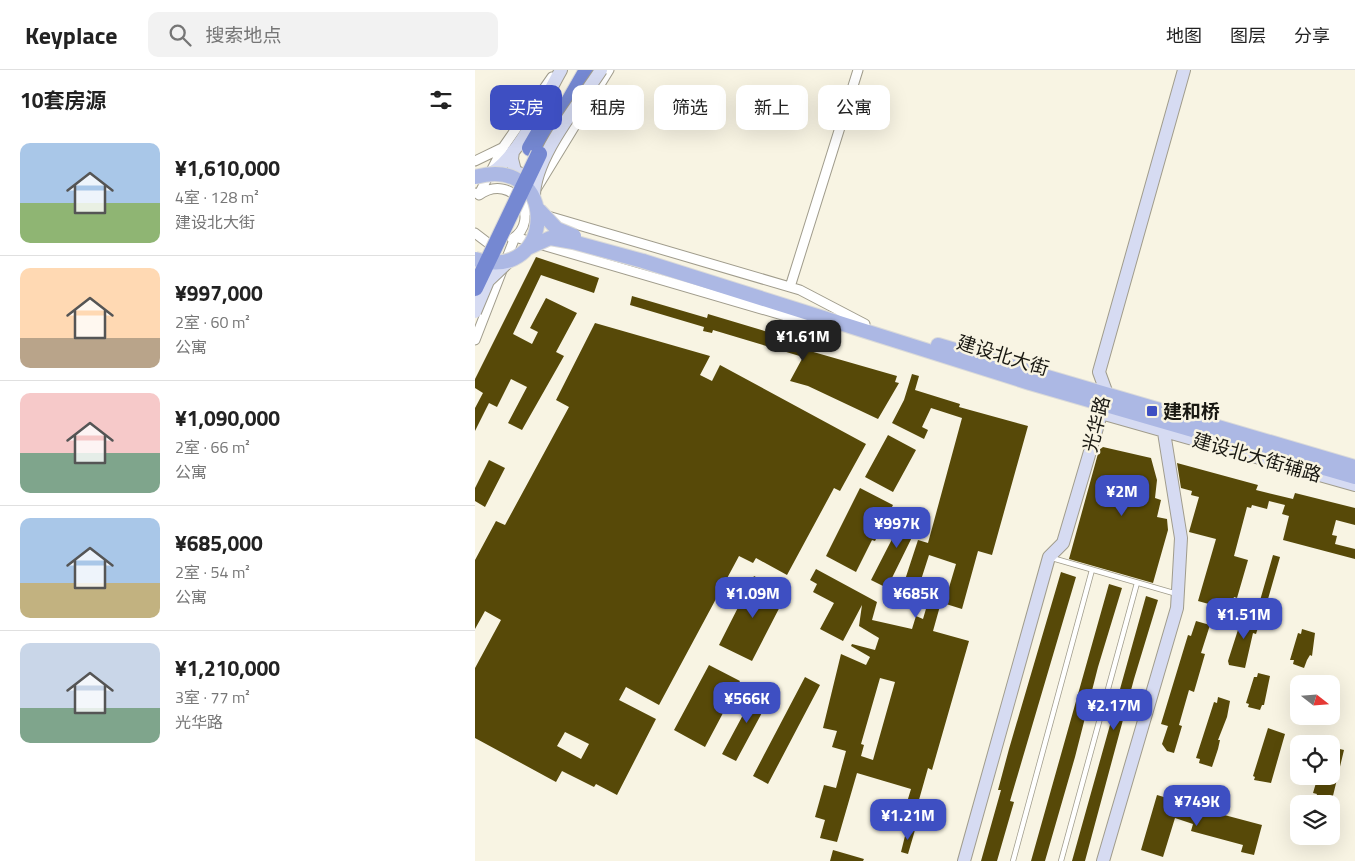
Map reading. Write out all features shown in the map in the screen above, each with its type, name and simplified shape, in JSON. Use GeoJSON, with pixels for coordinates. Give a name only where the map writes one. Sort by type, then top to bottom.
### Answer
{"type":"FeatureCollection","features":[{"type":"Feature","properties":{"kind":"highway"},"geometry":{"type":"LineString","coordinates":[[479,288],[574,70]]}},
{"type":"Feature","properties":{"kind":"highway"},"geometry":{"type":"LineString","coordinates":[[475,259],[529,172],[587,70]]}},
{"type":"Feature","properties":{"kind":"main road"},"geometry":{"type":"LineString","coordinates":[[475,177],[491,173],[506,175],[520,182],[557,229],[643,259]]}},
{"type":"Feature","properties":{"kind":"main road"},"geometry":{"type":"LineString","coordinates":[[526,250],[536,233],[536,204]]}},
{"type":"Feature","properties":{"kind":"main road"},"geometry":{"type":"LineString","coordinates":[[475,259],[487,263],[510,260],[549,238],[643,259]]}},
{"type":"Feature","properties":{"kind":"main road","name":"建设北大街"},"geometry":{"type":"LineString","coordinates":[[643,259],[1104,403],[1163,425],[1355,477]]}},
{"type":"Feature","properties":{"kind":"main road"},"geometry":{"type":"LineString","coordinates":[[1104,403],[1355,467]]}},
{"type":"Feature","properties":{"kind":"street"},"geometry":{"type":"LineString","coordinates":[[491,173],[499,168],[556,70]]}},
{"type":"Feature","properties":{"kind":"street"},"geometry":{"type":"LineString","coordinates":[[476,195],[561,70]]}},
{"type":"Feature","properties":{"kind":"street"},"geometry":{"type":"LineString","coordinates":[[529,172],[601,70]]}},
{"type":"Feature","properties":{"kind":"street"},"geometry":{"type":"LineString","coordinates":[[524,209],[609,70]]}},
{"type":"Feature","properties":{"kind":"street"},"geometry":{"type":"LineString","coordinates":[[790,287],[858,70]]}},
{"type":"Feature","properties":{"kind":"street","name":"光华路"},"geometry":{"type":"LineString","coordinates":[[964,861],[1049,557],[1063,543],[1104,403],[1099,372],[1184,70]]}},
{"type":"Feature","properties":{"kind":"street"},"geometry":{"type":"LineString","coordinates":[[475,161],[509,149]]}},
{"type":"Feature","properties":{"kind":"street"},"geometry":{"type":"LineString","coordinates":[[509,149],[512,163],[529,172],[535,178],[536,204]]}},
{"type":"Feature","properties":{"kind":"street"},"geometry":{"type":"LineString","coordinates":[[475,340],[515,237],[524,224],[524,209],[521,201],[506,189],[487,190],[476,195]]}},
{"type":"Feature","properties":{"kind":"street"},"geometry":{"type":"LineString","coordinates":[[524,209],[790,287],[863,327]]}},
{"type":"Feature","properties":{"kind":"street"},"geometry":{"type":"LineString","coordinates":[[475,233],[488,243],[497,244],[515,237],[789,317],[863,327]]}},
{"type":"Feature","properties":{"kind":"street"},"geometry":{"type":"LineString","coordinates":[[479,288],[510,260]]}},
{"type":"Feature","properties":{"kind":"street"},"geometry":{"type":"LineString","coordinates":[[475,274],[481,277],[475,312]]}},
{"type":"Feature","properties":{"kind":"street"},"geometry":{"type":"LineString","coordinates":[[1103,861],[1177,608],[1181,538],[1163,425]]}},
{"type":"Feature","properties":{"kind":"street","name":"建设北大街辅路"},"geometry":{"type":"LineString","coordinates":[[1163,425],[1355,485]]}},
{"type":"Feature","properties":{"kind":"lane"},"geometry":{"type":"LineString","coordinates":[[1049,557],[1178,594]]}},
{"type":"Feature","properties":{"kind":"lane"},"geometry":{"type":"LineString","coordinates":[[1013,861],[1092,570]]}},
{"type":"Feature","properties":{"kind":"lane"},"geometry":{"type":"LineString","coordinates":[[1061,861],[1137,583]]}},
{"type":"Feature","properties":{"kind":"building"},"geometry":{"type":"Polygon","coordinates":[[[536,257],[599,278],[594,293],[541,275],[513,334],[532,344],[538,332],[530,328],[546,298],[577,313],[556,352],[564,356],[522,430],[508,423],[527,387],[511,379],[497,407],[489,403],[475,431],[475,408],[483,393],[475,388],[475,379],[536,257]]]}},
{"type":"Feature","properties":{"kind":"building"},"geometry":{"type":"Polygon","coordinates":[[[632,296],[707,318],[708,314],[805,343],[803,349],[897,376],[895,382],[899,383],[878,419],[808,386],[790,381],[803,357],[713,330],[712,333],[703,331],[704,327],[630,305],[632,296]]]}},
{"type":"Feature","properties":{"kind":"building"},"geometry":{"type":"Polygon","coordinates":[[[595,323],[710,356],[700,375],[712,381],[720,365],[866,444],[840,491],[834,488],[787,575],[756,558],[753,563],[739,556],[659,705],[626,687],[619,700],[656,719],[617,795],[596,784],[594,787],[562,771],[556,782],[475,738],[475,668],[501,620],[485,611],[475,629],[475,560],[496,521],[505,525],[569,407],[556,400],[595,323]],[[565,732],[557,746],[581,759],[589,744],[565,732]]]}},
{"type":"Feature","properties":{"kind":"building"},"geometry":{"type":"Polygon","coordinates":[[[912,374],[919,376],[915,390],[960,404],[959,407],[1028,426],[992,555],[978,551],[962,609],[946,604],[945,607],[940,606],[933,631],[969,641],[932,770],[928,768],[911,828],[900,825],[911,789],[857,773],[837,842],[820,838],[825,820],[815,817],[824,785],[836,788],[846,751],[832,747],[837,731],[823,728],[841,654],[866,665],[870,657],[851,646],[852,644],[875,650],[879,638],[859,626],[862,605],[843,641],[820,629],[834,603],[813,592],[817,584],[810,580],[816,569],[877,602],[872,620],[912,629],[916,616],[923,619],[928,602],[901,592],[918,540],[928,543],[962,418],[931,408],[922,427],[928,430],[924,439],[892,423],[904,400],[912,374]],[[929,555],[920,583],[948,591],[956,564],[929,555]],[[880,678],[861,744],[864,745],[861,756],[873,760],[895,682],[880,678]]]}},
{"type":"Feature","properties":{"kind":"building"},"geometry":{"type":"Polygon","coordinates":[[[888,435],[916,450],[893,492],[865,477],[888,435]]]}},
{"type":"Feature","properties":{"kind":"building"},"geometry":{"type":"Polygon","coordinates":[[[1103,447],[1151,458],[1157,480],[1155,498],[1161,500],[1157,517],[1167,519],[1168,530],[1153,583],[1069,559],[1099,450],[1103,447]]]}},
{"type":"Feature","properties":{"kind":"building"},"geometry":{"type":"Polygon","coordinates":[[[489,460],[505,468],[485,507],[475,501],[475,488],[489,460]]]}},
{"type":"Feature","properties":{"kind":"building"},"geometry":{"type":"Polygon","coordinates":[[[1177,463],[1258,485],[1256,490],[1293,499],[1295,493],[1355,508],[1355,525],[1336,520],[1332,535],[1337,536],[1335,544],[1355,549],[1355,559],[1283,540],[1289,516],[1282,514],[1285,505],[1269,501],[1267,509],[1252,505],[1251,508],[1247,507],[1234,556],[1248,560],[1237,598],[1234,597],[1230,610],[1198,601],[1216,539],[1189,532],[1199,497],[1191,495],[1192,491],[1181,488],[1177,463]]]}},
{"type":"Feature","properties":{"kind":"building"},"geometry":{"type":"Polygon","coordinates":[[[860,488],[893,505],[875,541],[872,540],[856,572],[826,556],[860,488]]]}},
{"type":"Feature","properties":{"kind":"building"},"geometry":{"type":"Polygon","coordinates":[[[907,510],[922,517],[887,588],[871,580],[907,510]]]}},
{"type":"Feature","properties":{"kind":"building"},"geometry":{"type":"Polygon","coordinates":[[[1273,555],[1280,557],[1266,606],[1259,604],[1273,555]]]}},
{"type":"Feature","properties":{"kind":"building"},"geometry":{"type":"Polygon","coordinates":[[[1061,572],[1076,577],[1010,801],[1014,802],[997,861],[981,861],[1001,790],[998,790],[1009,749],[1061,572]]]}},
{"type":"Feature","properties":{"kind":"building"},"geometry":{"type":"Polygon","coordinates":[[[754,576],[787,593],[752,661],[719,645],[754,576]]]}},
{"type":"Feature","properties":{"kind":"building"},"geometry":{"type":"Polygon","coordinates":[[[1109,584],[1122,588],[1098,667],[1075,757],[1045,861],[1031,861],[1109,584]]]}},
{"type":"Feature","properties":{"kind":"building"},"geometry":{"type":"Polygon","coordinates":[[[1146,596],[1158,600],[1134,679],[1085,861],[1072,861],[1146,596]]]}},
{"type":"Feature","properties":{"kind":"building"},"geometry":{"type":"Polygon","coordinates":[[[1244,611],[1261,618],[1256,634],[1253,633],[1245,668],[1229,665],[1228,661],[1244,611]]]}},
{"type":"Feature","properties":{"kind":"building"},"geometry":{"type":"Polygon","coordinates":[[[1196,621],[1210,625],[1201,653],[1205,654],[1194,692],[1189,690],[1179,725],[1182,726],[1174,753],[1167,751],[1162,744],[1168,726],[1161,724],[1188,635],[1191,636],[1196,621]]]}},
{"type":"Feature","properties":{"kind":"building"},"geometry":{"type":"Polygon","coordinates":[[[1302,629],[1315,633],[1312,656],[1310,655],[1304,668],[1293,664],[1294,660],[1290,660],[1298,633],[1301,634],[1302,629]]]}},
{"type":"Feature","properties":{"kind":"building"},"geometry":{"type":"Polygon","coordinates":[[[709,665],[740,681],[705,747],[674,730],[709,665]]]}},
{"type":"Feature","properties":{"kind":"building"},"geometry":{"type":"Polygon","coordinates":[[[1258,673],[1270,676],[1264,705],[1262,705],[1260,710],[1248,707],[1249,704],[1246,703],[1254,677],[1257,677],[1258,673]]]}},
{"type":"Feature","properties":{"kind":"building"},"geometry":{"type":"Polygon","coordinates":[[[805,677],[820,685],[768,784],[753,776],[805,677]]]}},
{"type":"Feature","properties":{"kind":"building"},"geometry":{"type":"Polygon","coordinates":[[[758,687],[772,694],[736,761],[722,754],[758,687]]]}},
{"type":"Feature","properties":{"kind":"building"},"geometry":{"type":"Polygon","coordinates":[[[1218,697],[1230,701],[1212,767],[1199,763],[1200,759],[1196,758],[1214,702],[1217,703],[1218,697]]]}},
{"type":"Feature","properties":{"kind":"building"},"geometry":{"type":"Polygon","coordinates":[[[1268,728],[1285,734],[1271,783],[1254,780],[1255,777],[1253,776],[1268,728]]]}},
{"type":"Feature","properties":{"kind":"building"},"geometry":{"type":"Polygon","coordinates":[[[1340,749],[1344,750],[1340,767],[1340,749]]]}},
{"type":"Feature","properties":{"kind":"building"},"geometry":{"type":"Polygon","coordinates":[[[1315,785],[1336,785],[1333,795],[1317,795],[1313,793],[1315,785]]]}},
{"type":"Feature","properties":{"kind":"building"},"geometry":{"type":"Polygon","coordinates":[[[1157,795],[1174,800],[1176,808],[1196,814],[1198,808],[1262,825],[1254,855],[1241,852],[1243,845],[1191,831],[1193,824],[1175,818],[1163,857],[1141,850],[1157,795]]]}},
{"type":"Feature","properties":{"kind":"building"},"geometry":{"type":"Polygon","coordinates":[[[907,828],[915,830],[908,854],[901,852],[907,828]]]}},
{"type":"Feature","properties":{"kind":"building"},"geometry":{"type":"Polygon","coordinates":[[[833,850],[864,859],[863,861],[830,861],[833,850]]]}},
{"type":"Feature","properties":{"kind":"place","name":"建和桥"},"geometry":{"type":"Point","coordinates":[1152,411]}}]}
